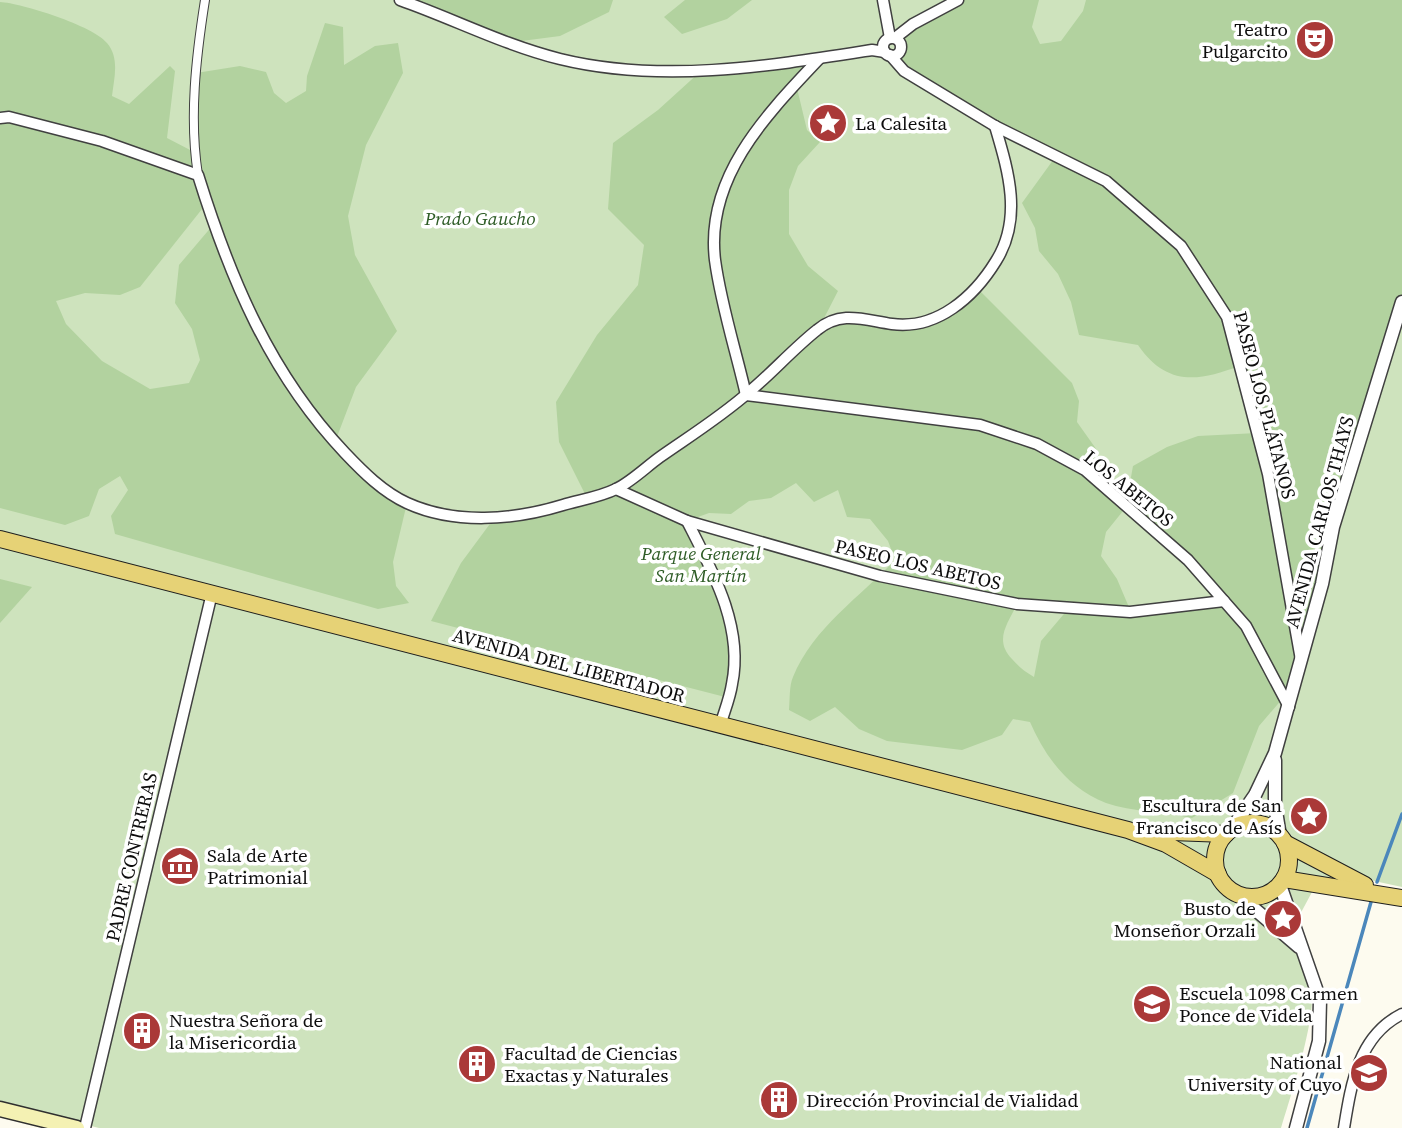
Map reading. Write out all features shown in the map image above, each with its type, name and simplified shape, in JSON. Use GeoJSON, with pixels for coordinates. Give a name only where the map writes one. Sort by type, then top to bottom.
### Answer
{"type":"FeatureCollection","features":[{"type":"Feature","properties":{"kind":"main road","name":"AVENIDA DEL LIBERTADOR"},"geometry":{"type":"LineString","coordinates":[[0,539],[1128,830],[1166,844],[1218,874]]}},
{"type":"Feature","properties":{"kind":"main road"},"geometry":{"type":"LineString","coordinates":[[1282,840],[1289,855],[1282,882],[1262,896],[1237,894],[1218,874],[1215,860],[1218,846],[1229,832],[1255,823],[1268,827],[1282,840],[1380,892]]}},
{"type":"Feature","properties":{"kind":"main road","name":"AVENIDA DEL LIBERTADOR"},"geometry":{"type":"LineString","coordinates":[[1128,830],[1229,832]]}},
{"type":"Feature","properties":{"kind":"main road"},"geometry":{"type":"LineString","coordinates":[[1282,882],[1380,892],[1402,898]]}},
{"type":"Feature","properties":{"kind":"main road"},"geometry":{"type":"LineString","coordinates":[[0,1108],[77,1128]]}},
{"type":"Feature","properties":{"kind":"street"},"geometry":{"type":"LineString","coordinates":[[205,0],[196,73],[195,152],[198,175],[219,241],[246,309],[281,372],[324,430],[368,477],[407,503],[463,518],[525,516],[616,489],[746,395],[819,328],[838,317],[896,325],[926,321],[952,310],[977,288],[998,259],[1010,230],[1012,194],[995,125]]}},
{"type":"Feature","properties":{"kind":"street"},"geometry":{"type":"LineString","coordinates":[[400,0],[506,43],[561,59],[607,68],[649,72],[701,71],[819,59],[892,46],[913,24],[958,0]]}},
{"type":"Feature","properties":{"kind":"street"},"geometry":{"type":"LineString","coordinates":[[413,0],[426,9]]}},
{"type":"Feature","properties":{"kind":"street"},"geometry":{"type":"LineString","coordinates":[[883,0],[892,46]]}},
{"type":"Feature","properties":{"kind":"street","name":"PASEO LOS PLÁTANOS"},"geometry":{"type":"LineString","coordinates":[[892,46],[904,71],[995,125],[1106,181],[1181,246],[1227,317],[1268,474],[1301,660]]}},
{"type":"Feature","properties":{"kind":"street"},"geometry":{"type":"LineString","coordinates":[[746,395],[715,259],[719,201],[750,139],[819,59]]}},
{"type":"Feature","properties":{"kind":"street"},"geometry":{"type":"LineString","coordinates":[[0,118],[9,117],[102,141],[198,175]]}},
{"type":"Feature","properties":{"kind":"street","name":"AVENIDA CARLOS THAYS"},"geometry":{"type":"LineString","coordinates":[[1229,832],[1255,795],[1275,753],[1322,584],[1333,527],[1402,302]]}},
{"type":"Feature","properties":{"kind":"street","name":"LOS ABETOS"},"geometry":{"type":"LineString","coordinates":[[746,395],[980,425],[1037,444],[1085,470],[1188,560],[1246,626],[1289,707]]}},
{"type":"Feature","properties":{"kind":"street","name":"PASEO LOS ABETOS"},"geometry":{"type":"LineString","coordinates":[[616,489],[687,521],[880,576],[1017,604],[1130,612],[1224,601]]}},
{"type":"Feature","properties":{"kind":"street"},"geometry":{"type":"LineString","coordinates":[[687,521],[712,569],[731,627],[733,683],[720,726]]}},
{"type":"Feature","properties":{"kind":"street","name":"PADRE CONTRERAS"},"geometry":{"type":"LineString","coordinates":[[85,1128],[212,593]]}},
{"type":"Feature","properties":{"kind":"street","name":"AVENIDA CARLOS THAYS"},"geometry":{"type":"LineString","coordinates":[[1275,753],[1275,805],[1282,840]]}},
{"type":"Feature","properties":{"kind":"street"},"geometry":{"type":"LineString","coordinates":[[1282,882],[1300,947],[1315,979],[1321,1021],[1319,1041],[1296,1128]]}},
{"type":"Feature","properties":{"kind":"street"},"geometry":{"type":"LineString","coordinates":[[1237,894],[1300,947]]}},
{"type":"Feature","properties":{"kind":"street"},"geometry":{"type":"LineString","coordinates":[[1344,1128],[1352,1076],[1363,1053],[1380,1029],[1402,1014]]}},
{"type":"Feature","properties":{"kind":"green space","name":"Parque General San Martín"},"geometry":{"type":"Polygon","coordinates":[[[0,0],[1402,0],[1402,887],[1365,879],[1319,879],[1297,920],[1312,990],[1311,1014],[1281,1128],[99,1128],[0,1103],[0,0]]]}},
{"type":"Feature","properties":{"kind":"green space"},"geometry":{"type":"Polygon","coordinates":[[[413,0],[613,0],[609,12],[560,36],[506,43],[413,0]]]}},
{"type":"Feature","properties":{"kind":"green space"},"geometry":{"type":"Polygon","coordinates":[[[685,0],[752,0],[727,19],[682,34],[664,17],[685,0]]]}},
{"type":"Feature","properties":{"kind":"green space"},"geometry":{"type":"Polygon","coordinates":[[[958,0],[1039,0],[1032,27],[1040,44],[1061,41],[1083,11],[1086,0],[1402,0],[1402,302],[1301,660],[1283,698],[1259,726],[1233,793],[1192,818],[1126,808],[1093,797],[1060,770],[1043,747],[1030,722],[1013,719],[1002,735],[962,750],[887,741],[859,729],[835,707],[810,721],[789,710],[792,681],[812,643],[838,614],[895,560],[888,541],[870,519],[847,517],[838,490],[814,502],[796,483],[771,498],[749,501],[731,514],[709,513],[687,521],[731,627],[729,698],[431,621],[461,563],[495,517],[587,498],[559,442],[556,402],[597,335],[638,285],[644,245],[608,209],[613,143],[658,110],[701,71],[819,59],[796,84],[807,130],[820,142],[798,166],[789,190],[789,234],[808,266],[838,291],[820,326],[838,317],[926,321],[977,288],[1072,383],[1079,401],[1077,422],[1099,453],[1085,470],[1126,505],[1133,466],[1167,447],[1198,436],[1257,433],[1239,366],[1210,375],[1184,377],[1160,368],[1138,345],[1079,335],[1071,302],[1058,274],[1039,251],[1035,228],[1022,203],[1056,156],[904,71],[901,56],[906,34],[922,19],[958,0]],[[1127,506],[1106,532],[1101,556],[1117,579],[1131,612],[1224,601],[1127,506]],[[1017,604],[1004,632],[1004,645],[1015,662],[1034,677],[1041,641],[1069,608],[1017,604]]]}},
{"type":"Feature","properties":{"kind":"green space"},"geometry":{"type":"Polygon","coordinates":[[[0,2],[56,16],[100,36],[114,55],[112,96],[129,104],[170,66],[175,71],[167,138],[194,152],[196,73],[240,66],[266,72],[274,93],[286,103],[306,91],[307,76],[325,23],[343,27],[344,65],[375,46],[398,43],[403,73],[366,145],[348,216],[355,255],[397,331],[356,387],[335,442],[407,503],[393,562],[396,586],[409,603],[378,609],[115,534],[111,516],[128,490],[120,476],[99,489],[89,516],[65,525],[0,508],[0,2]],[[206,204],[140,287],[120,295],[85,293],[56,301],[66,324],[102,361],[150,389],[189,383],[200,360],[192,329],[175,303],[179,265],[213,225],[206,204]]]}},
{"type":"Feature","properties":{"kind":"green space"},"geometry":{"type":"Polygon","coordinates":[[[0,579],[32,587],[0,623],[0,579]]]}},
{"type":"Feature","properties":{"kind":"waterway"},"geometry":{"type":"LineString","coordinates":[[1377,882],[1402,814]]}},
{"type":"Feature","properties":{"kind":"waterway"},"geometry":{"type":"LineString","coordinates":[[1307,1128],[1371,902]]}},
{"type":"Feature","properties":{"kind":"place","name":"Teatro Pulgarcito"},"geometry":{"type":"Point","coordinates":[1315,40]}},
{"type":"Feature","properties":{"kind":"place","name":"La Calesita"},"geometry":{"type":"Point","coordinates":[828,123]}},
{"type":"Feature","properties":{"kind":"place","name":"Escultura de San Francisco de Asís"},"geometry":{"type":"Point","coordinates":[1309,816]}},
{"type":"Feature","properties":{"kind":"place","name":"Sala de Arte Patrimonial"},"geometry":{"type":"Point","coordinates":[180,866]}},
{"type":"Feature","properties":{"kind":"place","name":"Busto de Monseñor Orzali"},"geometry":{"type":"Point","coordinates":[1283,919]}},
{"type":"Feature","properties":{"kind":"place","name":"Escuela 1098 Carmen Ponce de Videla"},"geometry":{"type":"Point","coordinates":[1152,1004]}},
{"type":"Feature","properties":{"kind":"place","name":"Nuestra Señora de la Misericordia"},"geometry":{"type":"Point","coordinates":[142,1031]}},
{"type":"Feature","properties":{"kind":"place","name":"Facultad de Ciencias Exactas y Naturales"},"geometry":{"type":"Point","coordinates":[477,1064]}},
{"type":"Feature","properties":{"kind":"place","name":"National University of Cuyo"},"geometry":{"type":"Point","coordinates":[1369,1073]}},
{"type":"Feature","properties":{"kind":"place","name":"Dirección Provincial de Vialidad"},"geometry":{"type":"Point","coordinates":[779,1100]}},
{"type":"Feature","properties":{"kind":"park label","name":"Prado Gaucho"},"geometry":{"type":"Point","coordinates":[480,218]}}]}
